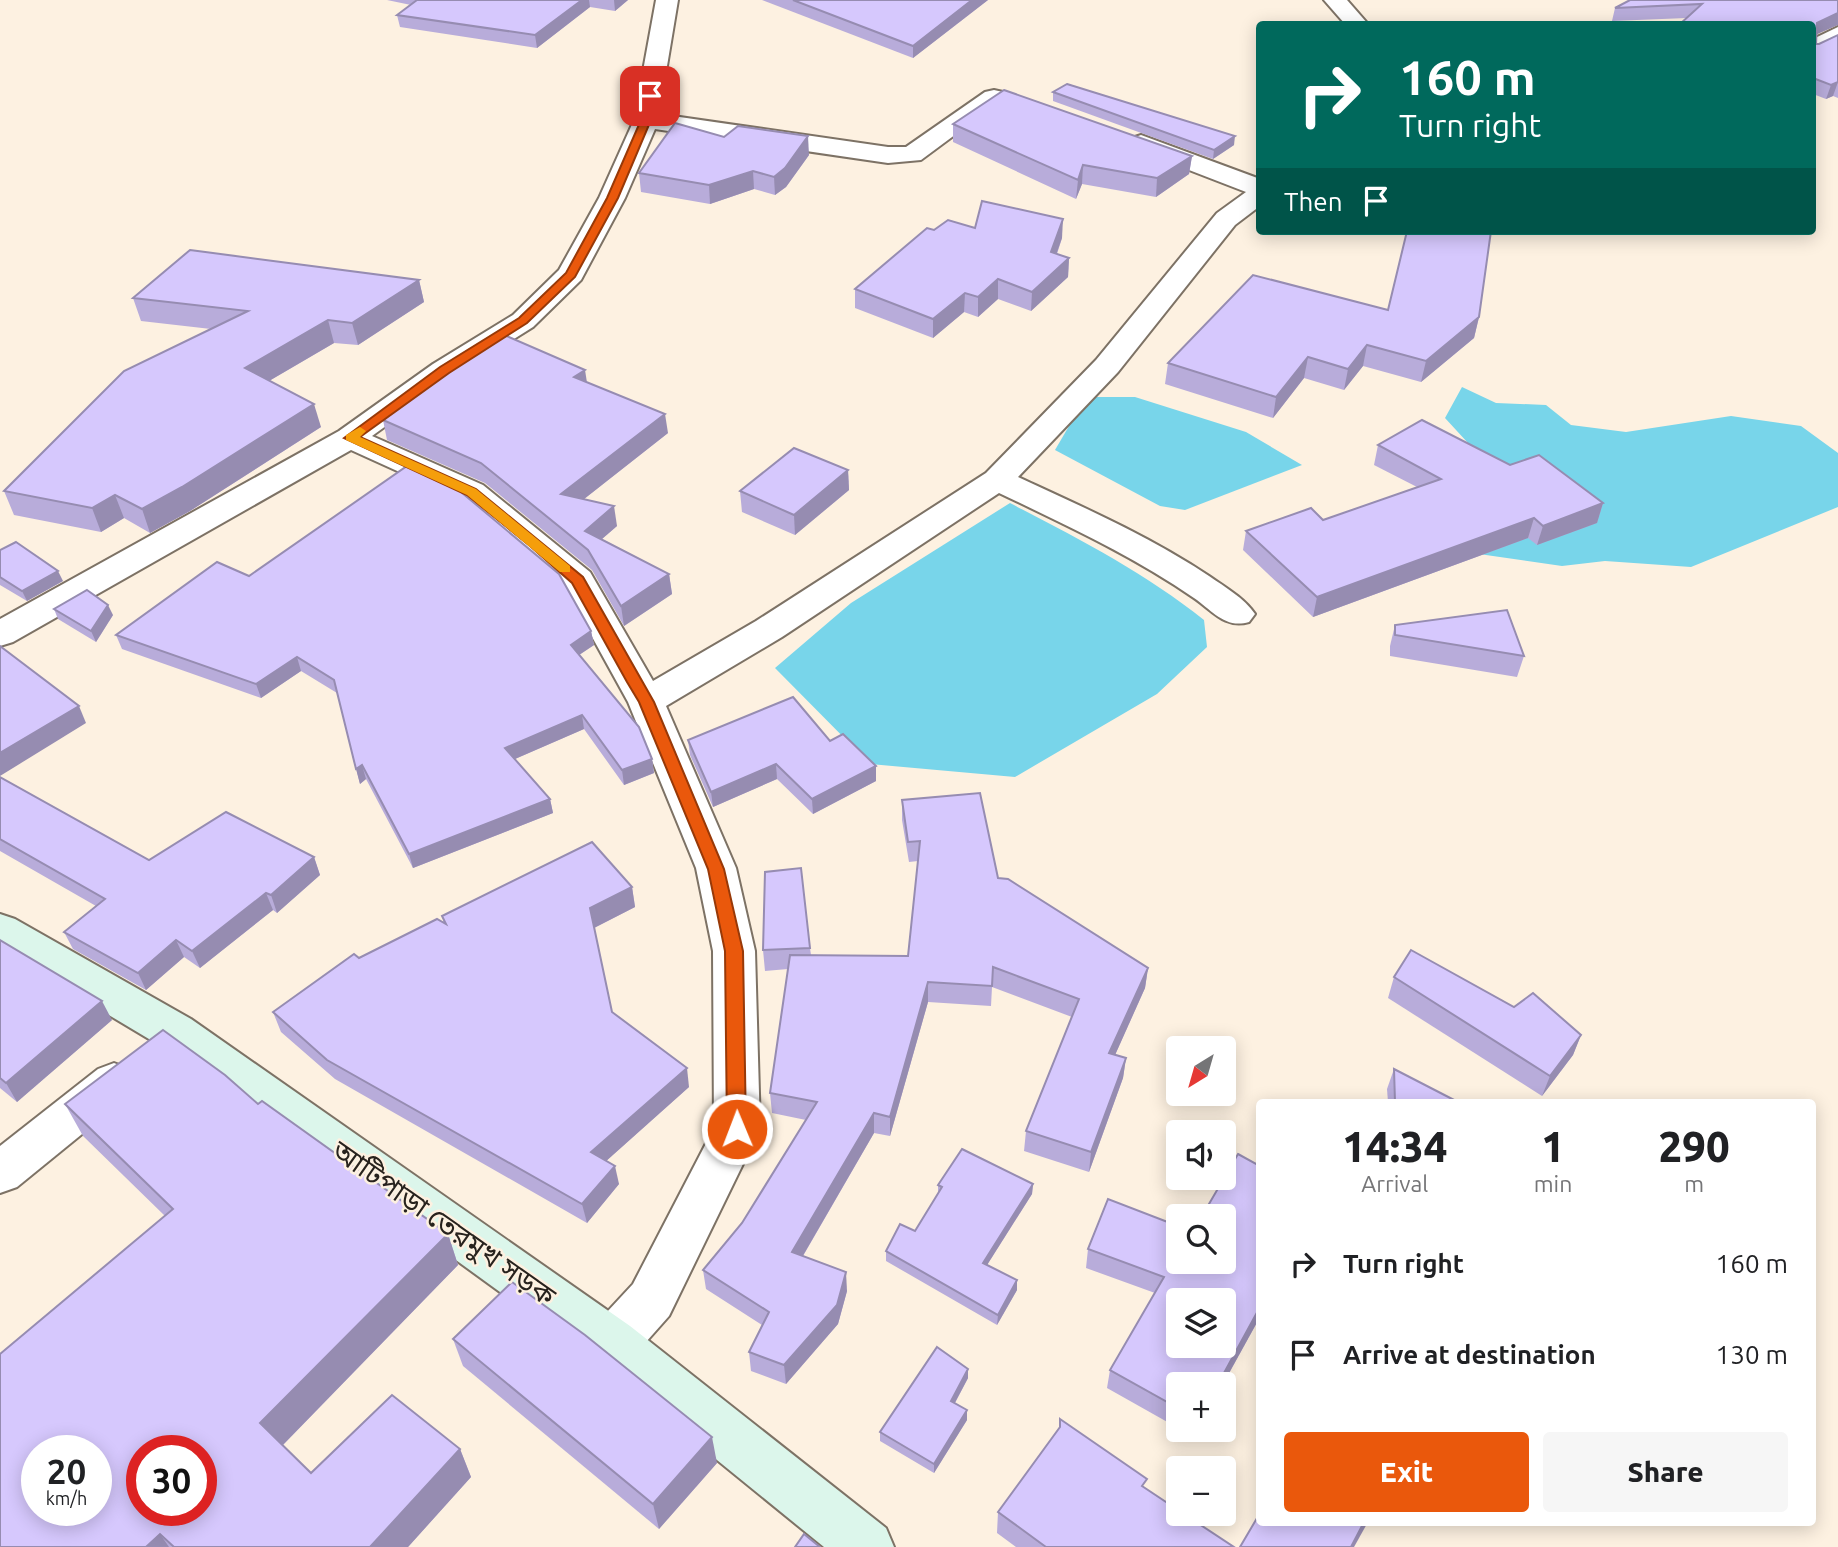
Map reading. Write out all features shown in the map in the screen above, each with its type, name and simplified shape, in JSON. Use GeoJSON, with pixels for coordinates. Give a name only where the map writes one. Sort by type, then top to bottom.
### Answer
{"type":"FeatureCollection","features":[{"type":"Feature","properties":{"kind":"main road","name":"আটিপাড়া তেরমুখ সড়ক"},"geometry":{"type":"LineString","coordinates":[[0,930],[175,1032],[612,1343],[867,1547]]}},
{"type":"Feature","properties":{"kind":"street"},"geometry":{"type":"LineString","coordinates":[[0,634],[350,438],[444,370],[523,321],[571,274],[612,198],[646,120],[667,0]]}},
{"type":"Feature","properties":{"kind":"street"},"geometry":{"type":"LineString","coordinates":[[1335,0],[1354,21]]}},
{"type":"Feature","properties":{"kind":"street"},"geometry":{"type":"LineString","coordinates":[[1816,47],[1838,34]]}},
{"type":"Feature","properties":{"kind":"street"},"geometry":{"type":"LineString","coordinates":[[646,120],[888,155],[912,155],[996,96],[1016,99]]}},
{"type":"Feature","properties":{"kind":"street"},"geometry":{"type":"LineString","coordinates":[[1114,134],[1256,187]]}},
{"type":"Feature","properties":{"kind":"street"},"geometry":{"type":"LineString","coordinates":[[646,702],[769,629],[997,480],[1108,366],[1226,219],[1256,197]]}},
{"type":"Feature","properties":{"kind":"street"},"geometry":{"type":"LineString","coordinates":[[350,438],[471,492],[578,580],[646,702],[716,869],[734,951],[737,1129],[651,1300],[612,1343]]}},
{"type":"Feature","properties":{"kind":"street"},"geometry":{"type":"LineString","coordinates":[[997,480],[1111,534],[1216,596],[1237,614]]}},
{"type":"Feature","properties":{"kind":"street"},"geometry":{"type":"LineString","coordinates":[[0,1173],[175,1032]]}},
{"type":"Feature","properties":{"kind":"water"},"geometry":{"type":"Polygon","coordinates":[[[1462,387],[1496,403],[1546,405],[1571,425],[1626,432],[1731,416],[1801,426],[1838,453],[1838,507],[1691,567],[1605,561],[1562,566],[1479,554],[1491,468],[1445,418],[1462,387]]]}},
{"type":"Feature","properties":{"kind":"water"},"geometry":{"type":"Polygon","coordinates":[[[1086,397],[1135,397],[1246,432],[1302,465],[1185,510],[1160,506],[1055,450],[1086,397]]]}},
{"type":"Feature","properties":{"kind":"water"},"geometry":{"type":"Polygon","coordinates":[[[1010,503],[1158,586],[1204,620],[1207,647],[1157,694],[1015,777],[870,764],[775,668],[851,603],[1010,503]]]}},
{"type":"Feature","properties":{"kind":"building"},"geometry":{"type":"Polygon","coordinates":[[[417,0],[582,0],[535,35],[397,15],[417,0]]]}},
{"type":"Feature","properties":{"kind":"building"},"geometry":{"type":"Polygon","coordinates":[[[793,0],[972,0],[913,46],[793,0]]]}},
{"type":"Feature","properties":{"kind":"building"},"geometry":{"type":"Polygon","coordinates":[[[1630,0],[1838,0],[1838,13],[1817,23],[1816,44],[1816,21],[1683,21],[1702,4],[1615,8],[1630,0]]]}},
{"type":"Feature","properties":{"kind":"building"},"geometry":{"type":"Polygon","coordinates":[[[1838,35],[1838,82],[1831,85],[1816,79],[1816,44],[1838,35]]]}},
{"type":"Feature","properties":{"kind":"building"},"geometry":{"type":"Polygon","coordinates":[[[1067,84],[1235,136],[1214,150],[1053,92],[1067,84]]]}},
{"type":"Feature","properties":{"kind":"building"},"geometry":{"type":"Polygon","coordinates":[[[1004,90],[1192,156],[1157,178],[1083,165],[1078,180],[953,124],[1004,90]]]}},
{"type":"Feature","properties":{"kind":"building"},"geometry":{"type":"Polygon","coordinates":[[[675,123],[724,137],[738,126],[808,136],[785,168],[774,177],[753,171],[709,185],[639,173],[675,123]]]}},
{"type":"Feature","properties":{"kind":"building"},"geometry":{"type":"Polygon","coordinates":[[[982,201],[1063,219],[1051,252],[1069,258],[1032,292],[998,279],[978,297],[965,293],[933,319],[855,289],[927,228],[934,230],[948,220],[975,228],[982,201]]]}},
{"type":"Feature","properties":{"kind":"building"},"geometry":{"type":"Polygon","coordinates":[[[1406,235],[1490,235],[1479,317],[1426,361],[1367,345],[1348,369],[1308,357],[1276,397],[1168,363],[1253,275],[1388,310],[1406,235]]]}},
{"type":"Feature","properties":{"kind":"building"},"geometry":{"type":"Polygon","coordinates":[[[190,250],[419,280],[352,323],[328,320],[245,368],[314,404],[142,509],[115,495],[92,508],[4,491],[124,371],[248,311],[133,298],[190,250]]]}},
{"type":"Feature","properties":{"kind":"building"},"geometry":{"type":"Polygon","coordinates":[[[502,334],[585,370],[574,377],[665,414],[561,494],[614,506],[585,531],[669,574],[621,606],[588,550],[481,463],[383,420],[502,334]]]}},
{"type":"Feature","properties":{"kind":"building"},"geometry":{"type":"Polygon","coordinates":[[[1422,420],[1510,465],[1539,455],[1603,503],[1543,526],[1534,518],[1317,597],[1246,531],[1311,508],[1323,520],[1441,479],[1378,445],[1422,420]]]}},
{"type":"Feature","properties":{"kind":"building"},"geometry":{"type":"Polygon","coordinates":[[[794,448],[848,470],[794,515],[740,491],[794,448]]]}},
{"type":"Feature","properties":{"kind":"building"},"geometry":{"type":"Polygon","coordinates":[[[407,466],[455,487],[559,574],[591,631],[571,645],[639,727],[652,759],[622,770],[582,715],[505,748],[550,799],[409,854],[362,765],[356,769],[334,680],[297,657],[256,684],[116,635],[217,562],[249,576],[407,466]]]}},
{"type":"Feature","properties":{"kind":"building"},"geometry":{"type":"Polygon","coordinates":[[[16,542],[58,571],[22,591],[0,577],[0,550],[16,542]]]}},
{"type":"Feature","properties":{"kind":"building"},"geometry":{"type":"Polygon","coordinates":[[[87,590],[108,605],[91,631],[54,609],[87,590]]]}},
{"type":"Feature","properties":{"kind":"building"},"geometry":{"type":"Polygon","coordinates":[[[1507,610],[1524,656],[1395,635],[1395,625],[1507,610]]]}},
{"type":"Feature","properties":{"kind":"building"},"geometry":{"type":"Polygon","coordinates":[[[0,646],[79,706],[0,753],[0,646]]]}},
{"type":"Feature","properties":{"kind":"building"},"geometry":{"type":"Polygon","coordinates":[[[793,697],[830,741],[843,734],[876,766],[812,799],[776,764],[711,792],[688,740],[793,697]]]}},
{"type":"Feature","properties":{"kind":"building"},"geometry":{"type":"Polygon","coordinates":[[[0,777],[149,860],[226,812],[314,857],[271,895],[266,893],[192,951],[176,940],[138,973],[64,932],[105,899],[0,839],[0,777]]]}},
{"type":"Feature","properties":{"kind":"building"},"geometry":{"type":"Polygon","coordinates":[[[980,793],[998,878],[1008,879],[1148,968],[1109,1053],[1126,1058],[1091,1152],[1026,1131],[1079,999],[993,967],[992,986],[928,982],[890,1117],[874,1113],[792,1252],[846,1272],[837,1305],[784,1365],[749,1352],[769,1312],[703,1270],[742,1223],[817,1102],[770,1093],[790,955],[908,956],[920,841],[908,842],[902,800],[980,793]]]}},
{"type":"Feature","properties":{"kind":"building"},"geometry":{"type":"Polygon","coordinates":[[[592,842],[632,887],[590,908],[612,1012],[687,1068],[591,1152],[615,1166],[582,1204],[327,1060],[273,1012],[354,954],[359,958],[437,919],[446,924],[442,916],[592,842]]]}},
{"type":"Feature","properties":{"kind":"building"},"geometry":{"type":"Polygon","coordinates":[[[801,868],[810,948],[763,950],[765,872],[801,868]]]}},
{"type":"Feature","properties":{"kind":"building"},"geometry":{"type":"Polygon","coordinates":[[[0,940],[102,1001],[6,1083],[0,1078],[0,940]]]}},
{"type":"Feature","properties":{"kind":"building"},"geometry":{"type":"Polygon","coordinates":[[[1411,950],[1514,1007],[1533,993],[1581,1035],[1550,1076],[1394,977],[1411,950]]]}},
{"type":"Feature","properties":{"kind":"building"},"geometry":{"type":"Polygon","coordinates":[[[163,1030],[225,1075],[258,1104],[262,1101],[448,1234],[260,1423],[311,1473],[392,1395],[460,1449],[370,1547],[174,1547],[160,1534],[146,1547],[0,1547],[0,1354],[173,1209],[65,1104],[163,1030]]]}},
{"type":"Feature","properties":{"kind":"building"},"geometry":{"type":"Polygon","coordinates":[[[1394,1069],[1452,1099],[1395,1099],[1394,1069]]]}},
{"type":"Feature","properties":{"kind":"building"},"geometry":{"type":"Polygon","coordinates":[[[962,1149],[1033,1184],[983,1263],[1017,1280],[998,1315],[886,1251],[900,1224],[915,1231],[942,1187],[938,1185],[962,1149]]]}},
{"type":"Feature","properties":{"kind":"building"},"geometry":{"type":"Polygon","coordinates":[[[1238,1154],[1256,1164],[1256,1314],[1236,1351],[1236,1288],[1166,1288],[1166,1358],[1232,1358],[1225,1372],[1166,1372],[1166,1401],[1110,1370],[1164,1277],[1088,1249],[1108,1199],[1166,1221],[1166,1274],[1236,1274],[1236,1204],[1209,1204],[1217,1190],[1236,1190],[1238,1154]]]}},
{"type":"Feature","properties":{"kind":"building"},"geometry":{"type":"Polygon","coordinates":[[[512,1282],[585,1335],[712,1437],[653,1504],[453,1339],[512,1282]]]}},
{"type":"Feature","properties":{"kind":"building"},"geometry":{"type":"Polygon","coordinates":[[[937,1347],[968,1369],[951,1401],[967,1410],[934,1464],[880,1432],[937,1347]]]}},
{"type":"Feature","properties":{"kind":"building"},"geometry":{"type":"Polygon","coordinates":[[[1060,1419],[1147,1479],[1142,1486],[1166,1502],[1166,1526],[1202,1526],[1234,1547],[1046,1547],[998,1512],[1060,1427],[1060,1419]]]}},
{"type":"Feature","properties":{"kind":"building"},"geometry":{"type":"Polygon","coordinates":[[[1256,1520],[1256,1526],[1362,1526],[1351,1547],[1240,1547],[1256,1520]]]}},
{"type":"Feature","properties":{"kind":"building"},"geometry":{"type":"Polygon","coordinates":[[[804,1534],[820,1547],[795,1547],[804,1534]]]}},
{"type":"Feature","properties":{"kind":"slow traffic"},"geometry":{"type":"LineString","coordinates":[[360,431],[350,438],[471,492],[565,569]]}},
{"type":"Feature","properties":{"kind":"route"},"geometry":{"type":"LineString","coordinates":[[650,96],[646,120],[612,198],[571,274],[523,321],[444,370],[350,438],[471,492],[578,580],[646,702],[716,869],[734,951],[737,1129]]}}]}
